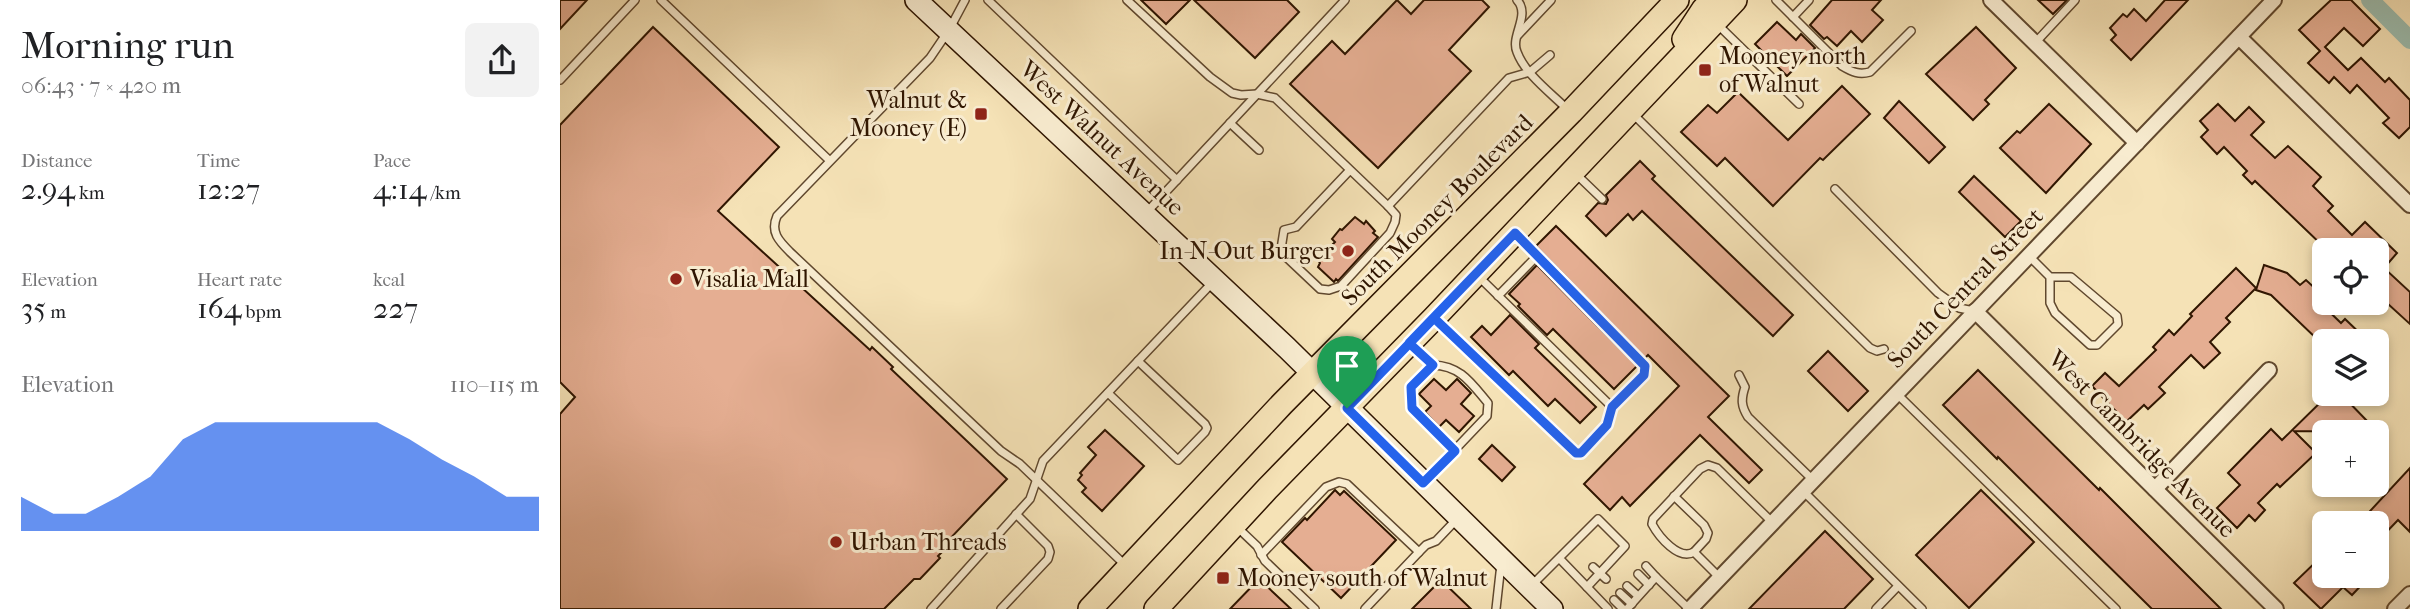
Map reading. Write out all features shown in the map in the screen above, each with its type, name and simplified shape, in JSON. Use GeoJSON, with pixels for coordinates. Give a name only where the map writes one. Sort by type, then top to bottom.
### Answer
{"type":"FeatureCollection","features":[{"type":"Feature","properties":{"kind":"main road","name":"West Walnut Avenue"},"geometry":{"type":"LineString","coordinates":[[916,0],[1215,280],[1552,609]]}},
{"type":"Feature","properties":{"kind":"main road","name":"South Mooney Boulevard"},"geometry":{"type":"LineString","coordinates":[[1090,609],[1312,374],[1571,113],[1677,0]]}},
{"type":"Feature","properties":{"kind":"main road"},"geometry":{"type":"LineString","coordinates":[[1156,609],[1234,524],[1657,83],[1710,11],[1735,0]]}},
{"type":"Feature","properties":{"kind":"street","name":"South Central Street"},"geometry":{"type":"LineString","coordinates":[[1690,609],[2274,0]]}},
{"type":"Feature","properties":{"kind":"street"},"geometry":{"type":"LineString","coordinates":[[1998,2],[2035,44],[2137,143]]}},
{"type":"Feature","properties":{"kind":"street"},"geometry":{"type":"LineString","coordinates":[[2239,37],[2410,205]]}},
{"type":"Feature","properties":{"kind":"street","name":"West Cambridge Avenue"},"geometry":{"type":"LineString","coordinates":[[1975,311],[2276,609]]}},
{"type":"Feature","properties":{"kind":"street"},"geometry":{"type":"LineString","coordinates":[[2155,489],[2269,370]]}},
{"type":"Feature","properties":{"kind":"street"},"geometry":{"type":"LineString","coordinates":[[2395,609],[2410,594]]}},
{"type":"Feature","properties":{"kind":"lane"},"geometry":{"type":"LineString","coordinates":[[560,80],[635,0]]}},
{"type":"Feature","properties":{"kind":"lane"},"geometry":{"type":"LineString","coordinates":[[661,0],[829,160]]}},
{"type":"Feature","properties":{"kind":"lane"},"geometry":{"type":"LineString","coordinates":[[965,0],[930,58],[829,160],[777,216],[773,225],[779,242],[1001,451],[1037,479],[1128,568]]}},
{"type":"Feature","properties":{"kind":"lane"},"geometry":{"type":"LineString","coordinates":[[988,0],[1177,180]]}},
{"type":"Feature","properties":{"kind":"lane"},"geometry":{"type":"LineString","coordinates":[[1127,0],[1210,77],[1232,93],[1275,98],[1388,206],[1396,215],[1390,233],[1341,286],[1329,290],[1320,289],[1284,255],[1281,249],[1284,230],[1296,227],[1350,170]]}},
{"type":"Feature","properties":{"kind":"lane"},"geometry":{"type":"LineString","coordinates":[[1145,214],[1345,0]]}},
{"type":"Feature","properties":{"kind":"lane"},"geometry":{"type":"LineString","coordinates":[[1517,0],[1522,11],[1515,48],[1517,54],[1530,72],[1571,113]]}},
{"type":"Feature","properties":{"kind":"lane"},"geometry":{"type":"LineString","coordinates":[[1518,35],[1551,0]]}},
{"type":"Feature","properties":{"kind":"lane"},"geometry":{"type":"LineString","coordinates":[[1776,0],[1842,66],[1861,74],[1870,72],[1911,31]]}},
{"type":"Feature","properties":{"kind":"lane"},"geometry":{"type":"LineString","coordinates":[[1793,17],[1809,0]]}},
{"type":"Feature","properties":{"kind":"lane"},"geometry":{"type":"LineString","coordinates":[[2035,44],[2075,0]]}},
{"type":"Feature","properties":{"kind":"lane"},"geometry":{"type":"LineString","coordinates":[[1710,11],[1800,104]]}},
{"type":"Feature","properties":{"kind":"lane"},"geometry":{"type":"LineString","coordinates":[[1388,206],[1509,78],[1530,72],[1550,55]]}},
{"type":"Feature","properties":{"kind":"lane"},"geometry":{"type":"LineString","coordinates":[[1630,111],[1870,348],[1877,351],[1884,349]]}},
{"type":"Feature","properties":{"kind":"lane"},"geometry":{"type":"LineString","coordinates":[[1230,122],[1259,150]]}},
{"type":"Feature","properties":{"kind":"lane"},"geometry":{"type":"LineString","coordinates":[[1573,171],[1602,199]]}},
{"type":"Feature","properties":{"kind":"lane"},"geometry":{"type":"LineString","coordinates":[[1835,189],[1938,293],[1959,308],[1975,311]]}},
{"type":"Feature","properties":{"kind":"lane"},"geometry":{"type":"LineString","coordinates":[[1434,318],[1576,453],[1581,453],[1607,425],[1612,407],[1644,375],[1645,366],[1515,233]]}},
{"type":"Feature","properties":{"kind":"lane"},"geometry":{"type":"LineString","coordinates":[[1498,296],[1537,256]]}},
{"type":"Feature","properties":{"kind":"lane"},"geometry":{"type":"LineString","coordinates":[[2028,256],[2050,277],[2071,277],[2117,316],[2118,324],[2097,345],[2090,345],[2055,313],[2050,303],[2050,277]]}},
{"type":"Feature","properties":{"kind":"lane"},"geometry":{"type":"LineString","coordinates":[[1476,274],[1612,407]]}},
{"type":"Feature","properties":{"kind":"lane"},"geometry":{"type":"LineString","coordinates":[[931,609],[1030,499],[1043,461],[1215,280]]}},
{"type":"Feature","properties":{"kind":"lane"},"geometry":{"type":"LineString","coordinates":[[1409,343],[1433,365],[1448,365],[1465,376],[1488,403],[1488,416],[1423,483]]}},
{"type":"Feature","properties":{"kind":"lane"},"geometry":{"type":"LineString","coordinates":[[1108,393],[1178,460],[1205,432],[1205,424],[1138,361]]}},
{"type":"Feature","properties":{"kind":"lane"},"geometry":{"type":"LineString","coordinates":[[1433,365],[1411,387],[1412,408],[1455,451]]}},
{"type":"Feature","properties":{"kind":"lane"},"geometry":{"type":"LineString","coordinates":[[1739,375],[1745,387],[1741,399],[1742,408],[1748,417],[1898,586],[1922,609]]}},
{"type":"Feature","properties":{"kind":"lane"},"geometry":{"type":"LineString","coordinates":[[1897,393],[2116,609]]}},
{"type":"Feature","properties":{"kind":"lane"},"geometry":{"type":"LineString","coordinates":[[1674,496],[1704,525],[1708,533],[1694,552],[1683,555],[1651,524],[1653,519],[1674,496],[1700,469],[1708,465],[1717,468],[1772,522]]}},
{"type":"Feature","properties":{"kind":"lane"},"geometry":{"type":"LineString","coordinates":[[1261,555],[1326,487],[1339,482],[1347,484],[1419,552]]}},
{"type":"Feature","properties":{"kind":"lane"},"geometry":{"type":"LineString","coordinates":[[1001,609],[1048,559],[1050,552],[1048,546],[1016,514]]}},
{"type":"Feature","properties":{"kind":"lane"},"geometry":{"type":"LineString","coordinates":[[1365,609],[1426,545],[1436,541],[1458,518]]}},
{"type":"Feature","properties":{"kind":"lane"},"geometry":{"type":"LineString","coordinates":[[1529,587],[1598,519],[1632,553]]}},
{"type":"Feature","properties":{"kind":"lane"},"geometry":{"type":"LineString","coordinates":[[1234,524],[1315,609]]}},
{"type":"Feature","properties":{"kind":"lane"},"geometry":{"type":"LineString","coordinates":[[1584,532],[1591,539]]}},
{"type":"Feature","properties":{"kind":"lane"},"geometry":{"type":"LineString","coordinates":[[1571,546],[1577,552]]}},
{"type":"Feature","properties":{"kind":"lane"},"geometry":{"type":"LineString","coordinates":[[1587,587],[1600,579],[1625,546]]}},
{"type":"Feature","properties":{"kind":"lane"},"geometry":{"type":"LineString","coordinates":[[1694,552],[1720,578]]}},
{"type":"Feature","properties":{"kind":"lane"},"geometry":{"type":"LineString","coordinates":[[1606,553],[1613,563]]}},
{"type":"Feature","properties":{"kind":"lane"},"geometry":{"type":"LineString","coordinates":[[1559,558],[1608,609]]}},
{"type":"Feature","properties":{"kind":"lane"},"geometry":{"type":"LineString","coordinates":[[1496,609],[1502,560]]}},
{"type":"Feature","properties":{"kind":"lane"},"geometry":{"type":"LineString","coordinates":[[1613,563],[1625,561]]}},
{"type":"Feature","properties":{"kind":"lane"},"geometry":{"type":"LineString","coordinates":[[1646,566],[1690,609]]}},
{"type":"Feature","properties":{"kind":"lane"},"geometry":{"type":"LineString","coordinates":[[1593,567],[1600,579]]}},
{"type":"Feature","properties":{"kind":"lane"},"geometry":{"type":"LineString","coordinates":[[1638,574],[1649,585]]}},
{"type":"Feature","properties":{"kind":"lane"},"geometry":{"type":"LineString","coordinates":[[1627,607],[1657,577]]}},
{"type":"Feature","properties":{"kind":"lane"},"geometry":{"type":"LineString","coordinates":[[1627,586],[1638,596]]}},
{"type":"Feature","properties":{"kind":"lane"},"geometry":{"type":"LineString","coordinates":[[1875,609],[1898,586]]}},
{"type":"Feature","properties":{"kind":"lane"},"geometry":{"type":"LineString","coordinates":[[1620,593],[1627,607]]}},
{"type":"Feature","properties":{"kind":"lane"},"geometry":{"type":"LineString","coordinates":[[1614,600],[1627,607]]}},
{"type":"Feature","properties":{"kind":"building"},"geometry":{"type":"Polygon","coordinates":[[[560,0],[587,0],[560,29],[560,0]]]}},
{"type":"Feature","properties":{"kind":"building"},"geometry":{"type":"Polygon","coordinates":[[[1141,0],[1190,0],[1166,24],[1141,0]]]}},
{"type":"Feature","properties":{"kind":"building"},"geometry":{"type":"Polygon","coordinates":[[[1194,0],[1287,0],[1299,12],[1255,58],[1194,0]]]}},
{"type":"Feature","properties":{"kind":"building"},"geometry":{"type":"Polygon","coordinates":[[[1397,0],[1411,14],[1424,0],[1482,0],[1489,7],[1449,50],[1471,71],[1378,168],[1290,84],[1332,41],[1345,54],[1397,0]]]}},
{"type":"Feature","properties":{"kind":"building"},"geometry":{"type":"Polygon","coordinates":[[[1832,0],[1881,0],[1872,10],[1883,20],[1862,42],[1851,31],[1837,46],[1827,37],[1824,39],[1810,25],[1832,0]]]}},
{"type":"Feature","properties":{"kind":"building"},"geometry":{"type":"Polygon","coordinates":[[[2038,0],[2067,0],[2053,14],[2038,0]]]}},
{"type":"Feature","properties":{"kind":"building"},"geometry":{"type":"Polygon","coordinates":[[[2165,0],[2188,0],[2131,60],[2111,40],[2116,35],[2110,28],[2123,14],[2127,17],[2134,9],[2146,21],[2165,0]]]}},
{"type":"Feature","properties":{"kind":"building"},"geometry":{"type":"Polygon","coordinates":[[[2331,0],[2351,0],[2380,29],[2363,46],[2344,28],[2325,47],[2348,70],[2361,58],[2385,82],[2389,78],[2410,100],[2410,127],[2399,138],[2383,123],[2389,118],[2357,85],[2350,93],[2334,77],[2329,83],[2308,63],[2320,51],[2299,30],[2331,0]]]}},
{"type":"Feature","properties":{"kind":"building"},"geometry":{"type":"Polygon","coordinates":[[[1777,22],[1796,40],[1801,34],[1815,48],[1787,76],[1755,44],[1777,22]]]}},
{"type":"Feature","properties":{"kind":"building","name":"Visalia Mall"},"geometry":{"type":"Polygon","coordinates":[[[653,27],[779,147],[718,211],[870,350],[872,347],[893,367],[891,369],[1007,479],[941,548],[943,551],[938,556],[940,558],[884,609],[560,609],[560,414],[575,397],[560,382],[560,125],[653,27]]]}},
{"type":"Feature","properties":{"kind":"building"},"geometry":{"type":"Polygon","coordinates":[[[1976,27],[2016,68],[1985,100],[1989,104],[1973,120],[1926,74],[1976,27]]]}},
{"type":"Feature","properties":{"kind":"building"},"geometry":{"type":"Polygon","coordinates":[[[1842,86],[1870,114],[1823,160],[1820,158],[1773,206],[1725,158],[1717,166],[1681,132],[1708,105],[1717,113],[1738,92],[1788,140],[1842,86]]]}},
{"type":"Feature","properties":{"kind":"building"},"geometry":{"type":"Polygon","coordinates":[[[1899,101],[1945,147],[1929,163],[1884,118],[1899,101]]]}},
{"type":"Feature","properties":{"kind":"building"},"geometry":{"type":"Polygon","coordinates":[[[2049,104],[2091,144],[2046,193],[2000,148],[2017,131],[2020,133],[2049,104]]]}},
{"type":"Feature","properties":{"kind":"building"},"geometry":{"type":"Polygon","coordinates":[[[2218,104],[2235,121],[2249,107],[2264,122],[2251,135],[2275,158],[2288,146],[2321,177],[2313,186],[2333,206],[2328,211],[2352,235],[2365,222],[2382,238],[2314,238],[2255,181],[2252,184],[2243,175],[2247,171],[2224,147],[2217,154],[2201,137],[2208,130],[2200,121],[2218,104]]]}},
{"type":"Feature","properties":{"kind":"building"},"geometry":{"type":"Polygon","coordinates":[[[1640,161],[1655,176],[1652,179],[1793,315],[1773,336],[1642,211],[1633,220],[1628,214],[1606,236],[1586,216],[1598,203],[1606,204],[1606,195],[1640,161]]]}},
{"type":"Feature","properties":{"kind":"building"},"geometry":{"type":"Polygon","coordinates":[[[1974,176],[2021,221],[2005,237],[1959,192],[1974,176]]]}},
{"type":"Feature","properties":{"kind":"building","name":"In-N-Out Burger"},"geometry":{"type":"Polygon","coordinates":[[[1355,217],[1364,224],[1366,221],[1378,237],[1338,281],[1336,279],[1334,282],[1318,267],[1318,260],[1335,242],[1332,239],[1340,229],[1355,217]]]}},
{"type":"Feature","properties":{"kind":"building"},"geometry":{"type":"Polygon","coordinates":[[[1556,226],[1729,396],[1708,417],[1762,470],[1749,483],[1700,435],[1630,506],[1622,497],[1610,510],[1584,484],[1679,386],[1648,355],[1645,358],[1536,246],[1556,226]]]}},
{"type":"Feature","properties":{"kind":"building"},"geometry":{"type":"Polygon","coordinates":[[[2389,245],[2397,253],[2389,262],[2389,245]]]}},
{"type":"Feature","properties":{"kind":"building"},"geometry":{"type":"Polygon","coordinates":[[[1537,265],[1637,366],[1614,389],[1553,329],[1547,335],[1509,294],[1537,265]]]}},
{"type":"Feature","properties":{"kind":"building"},"geometry":{"type":"Polygon","coordinates":[[[2264,265],[2287,273],[2300,285],[2306,280],[2312,286],[2312,315],[2333,315],[2341,323],[2345,319],[2355,329],[2312,329],[2312,334],[2271,295],[2256,290],[2264,265]]]}},
{"type":"Feature","properties":{"kind":"building"},"geometry":{"type":"Polygon","coordinates":[[[2236,268],[2256,288],[2226,318],[2230,322],[2210,342],[2220,353],[2204,368],[2191,355],[2159,387],[2165,393],[2148,409],[2144,405],[2126,422],[2092,386],[2105,373],[2119,386],[2156,350],[2153,347],[2169,330],[2174,335],[2192,316],[2190,314],[2236,268]]]}},
{"type":"Feature","properties":{"kind":"building"},"geometry":{"type":"Polygon","coordinates":[[[2389,273],[2410,292],[2410,324],[2389,305],[2389,273]]]}},
{"type":"Feature","properties":{"kind":"building"},"geometry":{"type":"Polygon","coordinates":[[[1510,315],[1539,344],[1535,348],[1596,407],[1580,423],[1555,399],[1548,406],[1513,371],[1509,375],[1471,337],[1482,326],[1491,335],[1510,315]]]}},
{"type":"Feature","properties":{"kind":"building"},"geometry":{"type":"Polygon","coordinates":[[[1828,351],[1868,391],[1848,411],[1808,371],[1828,351]]]}},
{"type":"Feature","properties":{"kind":"building"},"geometry":{"type":"Polygon","coordinates":[[[1978,370],[2221,609],[2152,609],[1998,457],[1997,459],[1943,405],[1978,370]]]}},
{"type":"Feature","properties":{"kind":"building"},"geometry":{"type":"Polygon","coordinates":[[[1434,379],[1446,390],[1457,379],[1471,393],[1461,404],[1474,416],[1459,432],[1446,420],[1439,427],[1425,412],[1431,406],[1419,394],[1434,379]]]}},
{"type":"Feature","properties":{"kind":"building"},"geometry":{"type":"Polygon","coordinates":[[[2317,406],[2353,406],[2366,420],[2312,420],[2312,431],[2294,431],[2312,449],[2312,457],[2280,487],[2277,484],[2258,503],[2265,510],[2255,521],[2249,515],[2237,528],[2217,508],[2240,485],[2228,473],[2271,429],[2282,440],[2317,406]]]}},
{"type":"Feature","properties":{"kind":"building"},"geometry":{"type":"Polygon","coordinates":[[[1105,430],[1144,466],[1102,511],[1082,492],[1086,488],[1078,480],[1082,475],[1080,473],[1096,455],[1088,447],[1105,430]]]}},
{"type":"Feature","properties":{"kind":"building"},"geometry":{"type":"Polygon","coordinates":[[[1492,445],[1515,467],[1502,481],[1479,459],[1492,445]]]}},
{"type":"Feature","properties":{"kind":"building"},"geometry":{"type":"Polygon","coordinates":[[[2410,468],[2410,532],[2398,520],[2389,529],[2389,511],[2370,511],[2383,497],[2389,497],[2389,491],[2410,468]]]}},
{"type":"Feature","properties":{"kind":"building"},"geometry":{"type":"Polygon","coordinates":[[[1335,490],[1340,495],[1344,491],[1396,540],[1341,598],[1282,542],[1335,490]]]}},
{"type":"Feature","properties":{"kind":"building"},"geometry":{"type":"Polygon","coordinates":[[[1981,490],[2034,542],[1969,608],[1916,555],[1981,490]]]}},
{"type":"Feature","properties":{"kind":"building"},"geometry":{"type":"Polygon","coordinates":[[[1825,531],[1873,579],[1844,609],[1749,609],[1825,531]]]}},
{"type":"Feature","properties":{"kind":"building"},"geometry":{"type":"Polygon","coordinates":[[[2312,566],[2312,588],[2342,588],[2321,609],[2294,583],[2312,566]]]}},
{"type":"Feature","properties":{"kind":"building"},"geometry":{"type":"Polygon","coordinates":[[[1259,579],[1291,609],[1230,609],[1259,579]]]}},
{"type":"Feature","properties":{"kind":"building"},"geometry":{"type":"Polygon","coordinates":[[[1441,580],[1471,609],[1412,609],[1441,580]]]}},
{"type":"Feature","properties":{"kind":"building"},"geometry":{"type":"Polygon","coordinates":[[[2344,588],[2359,588],[2352,595],[2344,588]]]}},
{"type":"Feature","properties":{"kind":"waterway"},"geometry":{"type":"LineString","coordinates":[[2370,0],[2410,40]]}},
{"type":"Feature","properties":{"kind":"place","name":"Mooney north of Walnut"},"geometry":{"type":"Point","coordinates":[1705,70]}},
{"type":"Feature","properties":{"kind":"place","name":"Walnut & Mooney (E)"},"geometry":{"type":"Point","coordinates":[981,114]}},
{"type":"Feature","properties":{"kind":"place","name":"In-N-Out Burger"},"geometry":{"type":"Point","coordinates":[1348,251]}},
{"type":"Feature","properties":{"kind":"place","name":"Visalia Mall"},"geometry":{"type":"Point","coordinates":[676,279]}},
{"type":"Feature","properties":{"kind":"place","name":"Urban Threads"},"geometry":{"type":"Point","coordinates":[836,542]}},
{"type":"Feature","properties":{"kind":"place","name":"Mooney south of Walnut"},"geometry":{"type":"Point","coordinates":[1223,578]}},
{"type":"Feature","properties":{"kind":"route"},"geometry":{"type":"LineString","coordinates":[[1347,408],[1409,343],[1434,318],[1576,453],[1581,453],[1607,425],[1612,407],[1644,375],[1645,366],[1515,233],[1409,343],[1433,365],[1411,387],[1412,408],[1455,451],[1423,483],[1347,408]]}}]}
